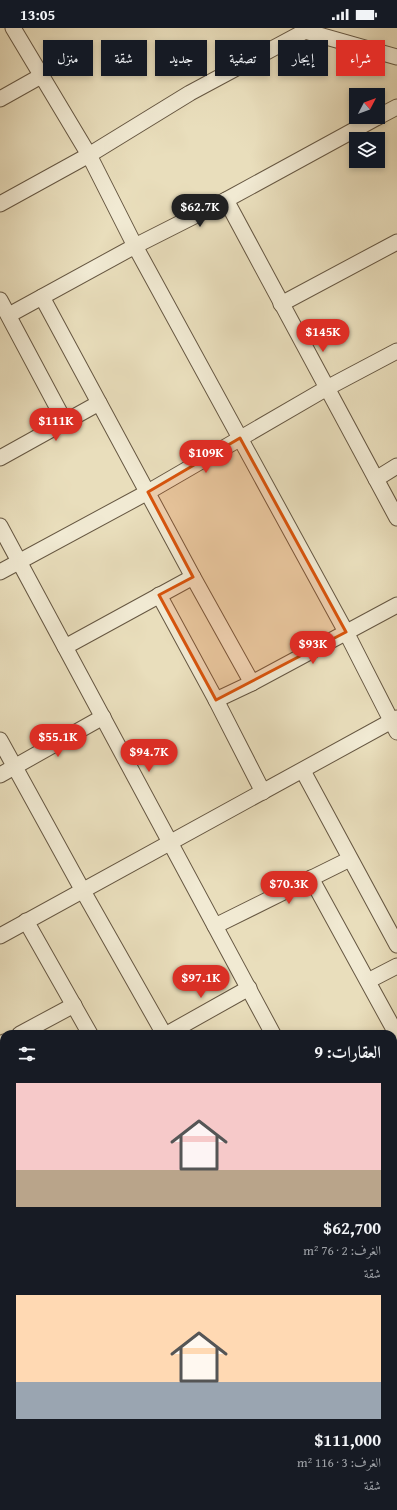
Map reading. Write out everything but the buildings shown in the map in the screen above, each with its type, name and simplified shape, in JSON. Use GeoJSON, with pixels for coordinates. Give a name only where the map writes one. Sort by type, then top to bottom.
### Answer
{"type":"FeatureCollection","features":[{"type":"Feature","properties":{"kind":"street"},"geometry":{"type":"LineString","coordinates":[[0,936],[263,792],[395,724],[135,246],[89,154],[12,28]]}},
{"type":"Feature","properties":{"kind":"street"},"geometry":{"type":"LineString","coordinates":[[0,204],[89,154],[190,94],[286,40],[308,30],[397,57]]}},
{"type":"Feature","properties":{"kind":"street"},"geometry":{"type":"LineString","coordinates":[[0,98],[41,76]]}},
{"type":"Feature","properties":{"kind":"street"},"geometry":{"type":"LineString","coordinates":[[385,113],[397,107]]}},
{"type":"Feature","properties":{"kind":"street"},"geometry":{"type":"LineString","coordinates":[[9,315],[135,246],[226,200],[365,124]]}},
{"type":"Feature","properties":{"kind":"street"},"geometry":{"type":"LineString","coordinates":[[226,200],[397,518]]}},
{"type":"Feature","properties":{"kind":"street"},"geometry":{"type":"LineString","coordinates":[[281,304],[397,242]]}},
{"type":"Feature","properties":{"kind":"street"},"geometry":{"type":"LineString","coordinates":[[42,296],[193,577],[252,683]]}},
{"type":"Feature","properties":{"kind":"street"},"geometry":{"type":"LineString","coordinates":[[0,300],[65,422]]}},
{"type":"Feature","properties":{"kind":"street"},"geometry":{"type":"LineString","coordinates":[[0,572],[148,492],[327,388],[397,351]]}},
{"type":"Feature","properties":{"kind":"street"},"geometry":{"type":"LineString","coordinates":[[0,458],[99,403]]}},
{"type":"Feature","properties":{"kind":"street"},"geometry":{"type":"LineString","coordinates":[[376,479],[397,466]]}},
{"type":"Feature","properties":{"kind":"street"},"geometry":{"type":"LineString","coordinates":[[0,526],[271,1030]]}},
{"type":"Feature","properties":{"kind":"street"},"geometry":{"type":"LineString","coordinates":[[65,647],[193,577]]}},
{"type":"Feature","properties":{"kind":"street"},"geometry":{"type":"LineString","coordinates":[[159,596],[216,700],[263,792]]}},
{"type":"Feature","properties":{"kind":"street"},"geometry":{"type":"LineString","coordinates":[[216,700],[252,683],[397,605]]}},
{"type":"Feature","properties":{"kind":"street"},"geometry":{"type":"LineString","coordinates":[[0,775],[103,717]]}},
{"type":"Feature","properties":{"kind":"street"},"geometry":{"type":"LineString","coordinates":[[0,740],[82,891],[162,1030]]}},
{"type":"Feature","properties":{"kind":"street"},"geometry":{"type":"LineString","coordinates":[[303,771],[397,946]]}},
{"type":"Feature","properties":{"kind":"street"},"geometry":{"type":"LineString","coordinates":[[215,926],[350,859]]}},
{"type":"Feature","properties":{"kind":"street"},"geometry":{"type":"LineString","coordinates":[[312,878],[394,1030]]}},
{"type":"Feature","properties":{"kind":"street"},"geometry":{"type":"LineString","coordinates":[[26,921],[88,1030]]}},
{"type":"Feature","properties":{"kind":"street"},"geometry":{"type":"LineString","coordinates":[[368,981],[397,966]]}},
{"type":"Feature","properties":{"kind":"street"},"geometry":{"type":"LineString","coordinates":[[174,1030],[249,988]]}},
{"type":"Feature","properties":{"kind":"street"},"geometry":{"type":"LineString","coordinates":[[42,1029],[74,1005]]}},
{"type":"Feature","properties":{"kind":"highlighted area"},"geometry":{"type":"Polygon","coordinates":[[[240,438],[346,632],[216,700],[159,595],[193,577],[148,492],[240,438]]]}}]}
